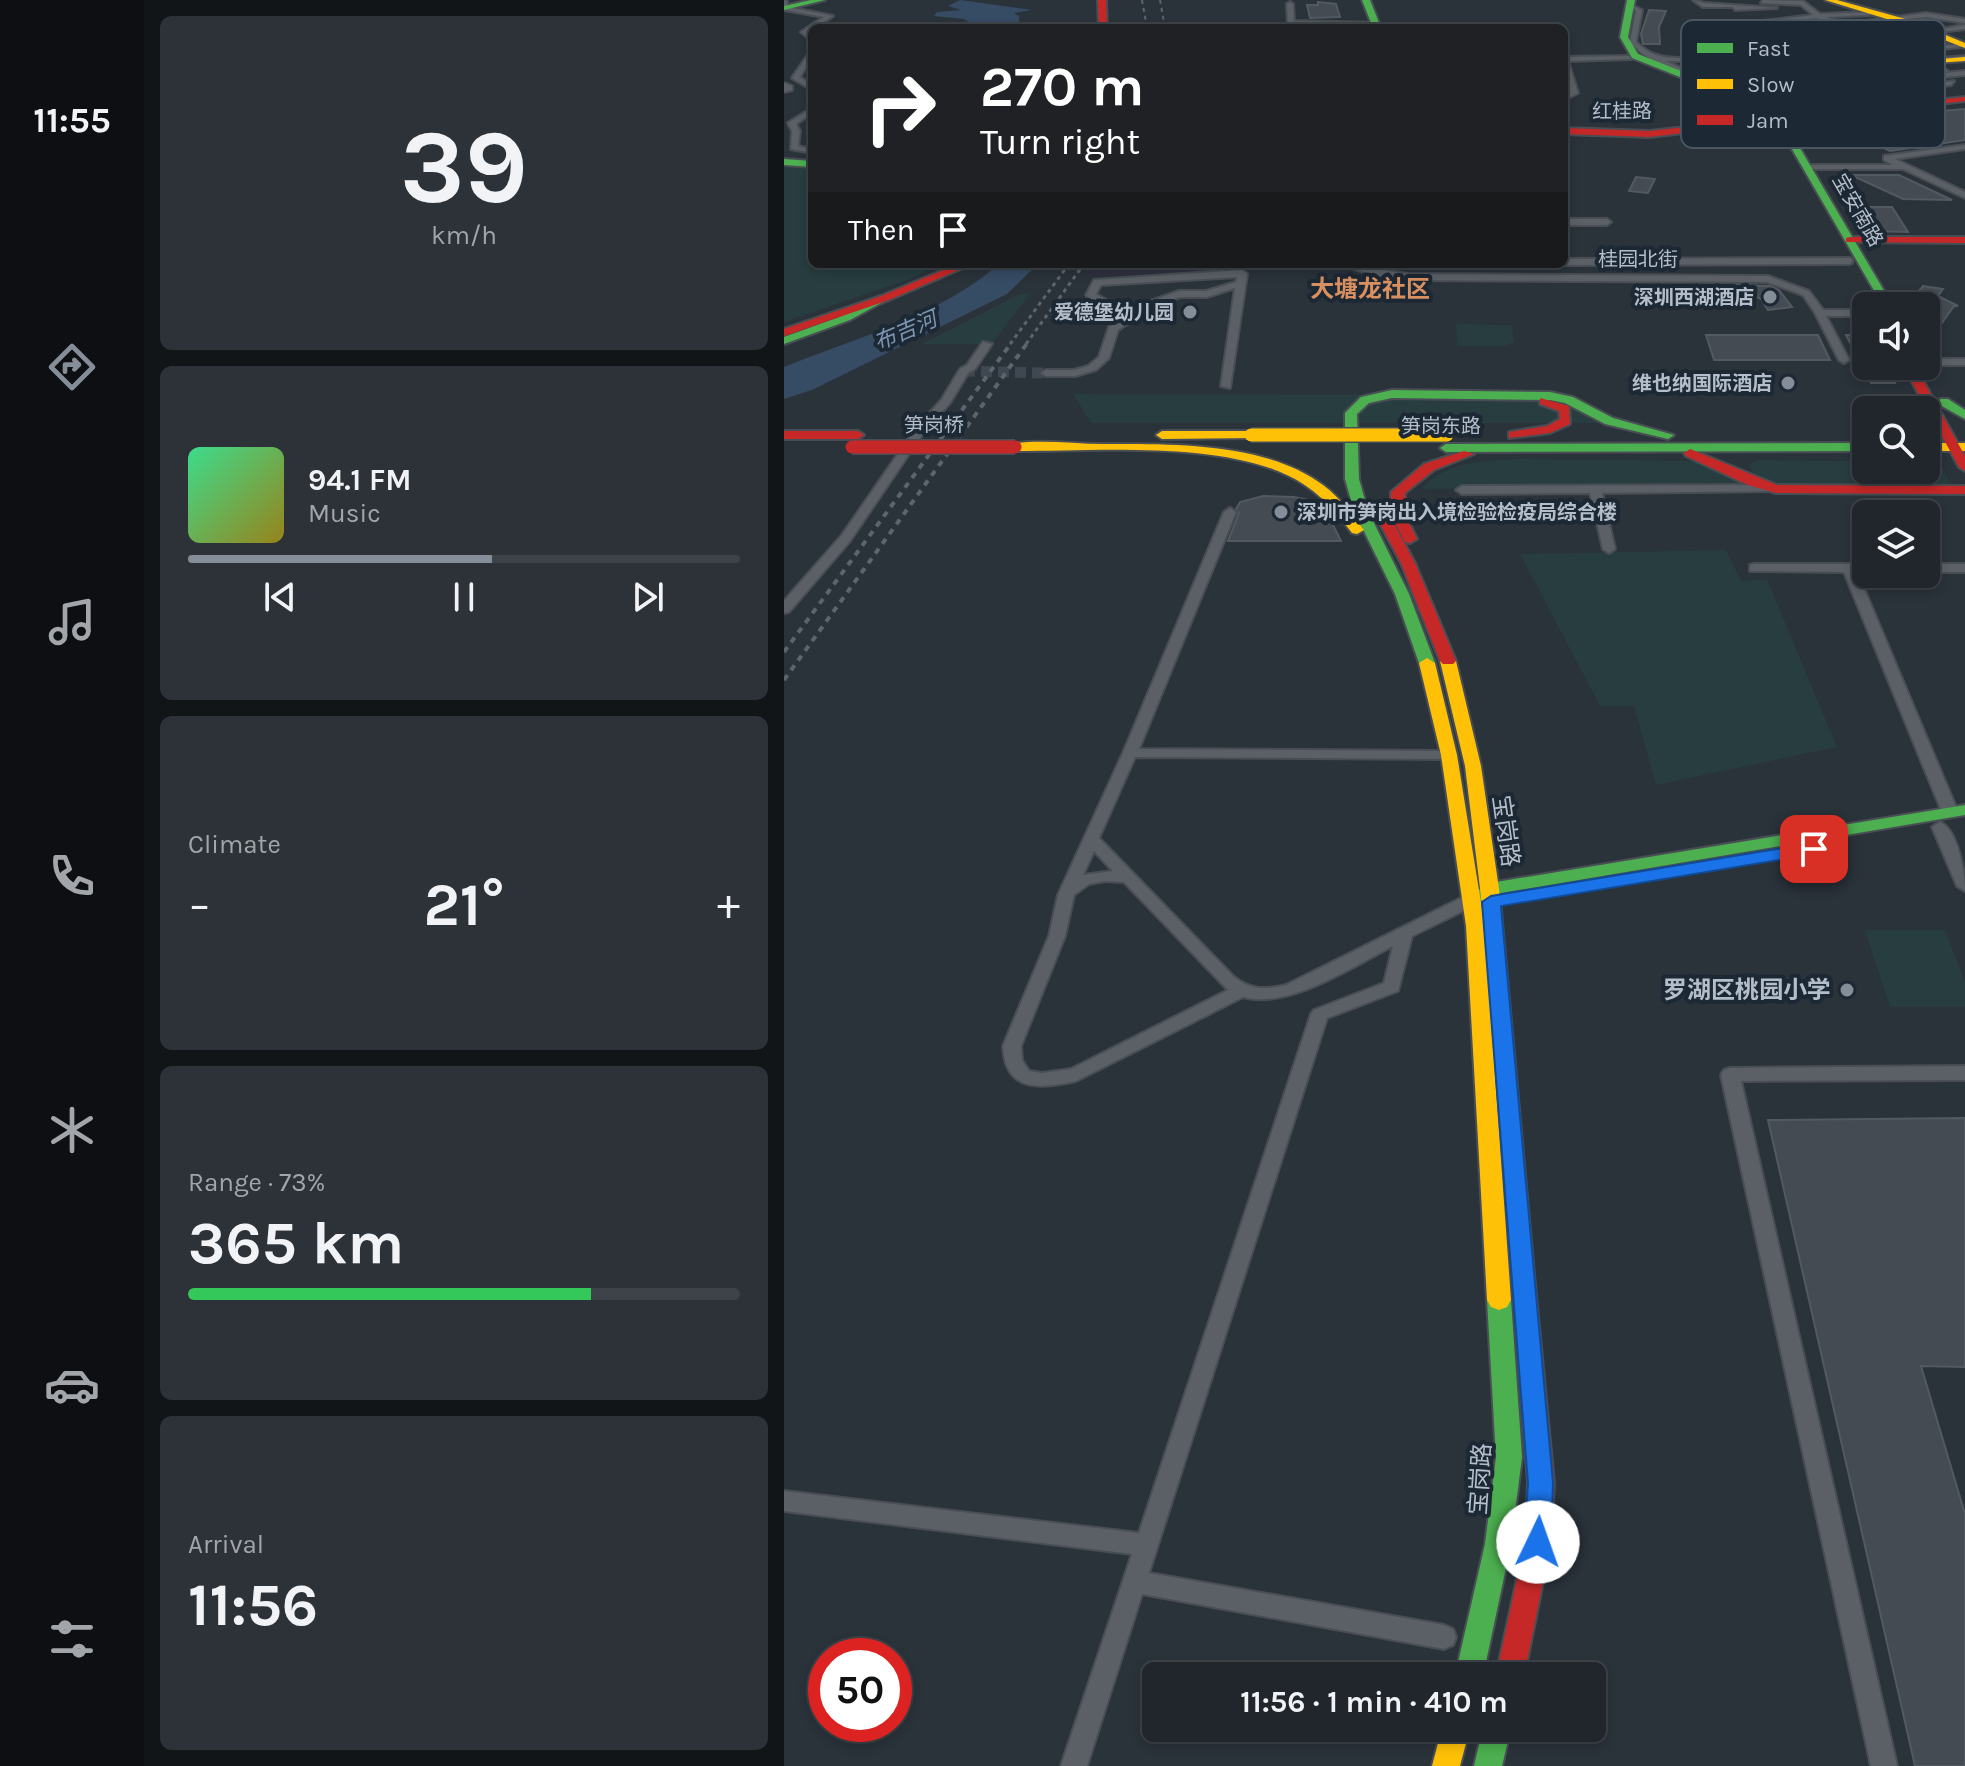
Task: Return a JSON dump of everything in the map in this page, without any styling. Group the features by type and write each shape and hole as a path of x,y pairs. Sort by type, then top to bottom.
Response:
{"main road":[{"path":"785,4 821,0"},
{"path":"1092,24 1093,0"},
{"path":"1102,0 1103,24"},
{"path":"1366,0 1375,24"},
{"path":"1829,0 1900,20"},
{"path":"1628,2 1614,42 1631,51"},
{"name":"宝安南路","path":"1631,51 1640,60 1681,76"},
{"name":"宝安南路","path":"1631,51 1681,75"},
{"name":"红桂路","path":"1945,100 1965,98"},
{"name":"红桂路","path":"1945,99 1965,98"},
{"name":"红桂路","path":"1568,129 1643,131 1681,127"},
{"name":"宝安南路","path":"1787,148 1867,292"},
{"name":"宝安南路","path":"1793,148 1808,167 1880,292"},
{"path":"784,161 808,163"},
{"path":"1850,240 1965,240"},
{"path":"784,330 941,268"},
{"path":"784,341 846,318 957,268"},
{"path":"784,330 885,298"},
{"path":"1427,663 1402,594 1356,497 1351,466 1350,418 1358,404 1372,397 1392,394 1539,394 1569,400 1609,421 1668,435"},
{"path":"1448,661 1408,563 1372,495 1368,478 1366,418 1371,408 1403,400 1540,401 1561,405 1567,413 1566,421 1557,427 1513,435"},
{"path":"1940,412 1965,415"},
{"path":"1940,418 1960,440 1965,467"},
{"path":"784,435 855,441"},
{"name":"笋岗东路","path":"1017,441 1154,448 1251,448 1447,442 1513,435 1852,435"},
{"path":"1940,437 1960,440"},
{"path":"1940,444 1960,440"},
{"path":"784,447 855,441"},
{"name":"笋岗桥","path":"855,441 1017,441"},
{"name":"笋岗东路","path":"1017,441 1251,448"},
{"name":"笋岗东路","path":"1447,442 1495,448 1852,447"},
{"path":"1251,448 1308,479 1339,502 1351,517 1399,620 1427,663"},
{"path":"1448,661 1448,643 1438,603 1423,562 1398,515 1398,492 1416,473 1431,465 1495,448"},
{"path":"1651,448 1698,455 1755,484 1776,489 1965,490"},
{"path":"1776,489 1748,476 1740,464 1752,455 1785,448"},
{"name":"宝岗路","path":"1448,661 1473,766 1491,896 1541,1483 1538,1542 1513,1662"},
{"name":"宝岗路","path":"1427,663 1449,755 1471,900 1509,1457 1498,1544 1472,1662"},
{"path":"1471,900 1955,818"},
{"path":"1446,1766 1452,1742"},
{"path":"1488,1766 1494,1742"}],"street":[{"path":"1696,0 1703,5 1803,3 1828,20"},
{"path":"785,4 830,16 817,24"},
{"path":"1290,4 1288,10 1292,24"},
{"path":"1785,5 1789,18 1870,13"},
{"path":"1900,20 1949,16 1959,40"},
{"path":"1568,59 1631,51 1681,70"},
{"path":"808,58 796,78 808,86"},
{"path":"1655,59 1681,59"},
{"path":"1947,72 1965,73"},
{"path":"1947,72 1965,81"},
{"path":"1568,73 1574,93 1568,96"},
{"path":"1945,83 1965,81"},
{"path":"808,113 792,123 796,131 794,147 808,150"},
{"path":"1965,147 1887,158 1965,195"},
{"path":"1808,167 1904,167"},
{"path":"1568,222 1607,222"},
{"path":"1568,262 1849,261"},
{"name":"桂园北街","path":"1359,268 1392,277 1768,279 1806,293 1820,313"},
{"path":"1554,268 1557,277"},
{"path":"1129,308 1111,307 1096,301 1091,295 1097,282 1242,273"},
{"path":"1046,373 1075,373 1092,368 1104,358 1113,329 1151,304 1179,294 1207,294 1242,273"},
{"path":"1226,386 1242,273"},
{"path":"1844,360 1820,313 1852,313"},
{"path":"784,609 846,538 920,430 946,401 964,371 971,367 987,344"},
{"path":"1940,363 1965,362"},
{"path":"1462,490 1776,489"},
{"path":"1595,490 1609,549"},
{"path":"1230,512 1130,753 1066,895 1057,936 1012,1046 1011,1060 1015,1071 1026,1077 1050,1079 1076,1074 1240,991"},
{"path":"1754,568 1849,568 1955,818 1965,886"},
{"path":"1940,568 1965,568"},
{"path":"1130,753 1449,755"},
{"path":"1091,839 1240,991 1264,995 1292,989 1471,900"},
{"path":"1066,895 1076,884 1094,876 1129,878"},
{"path":"1074,1766 1320,1014 1392,987 1405,931"},
{"path":"1884,1766 1730,1075 1965,1073"},
{"path":"784,1501 1145,1545"},
{"path":"1133,1581 1444,1637"}],"shaded area":[{"path":"1094,268 1238,268 1238,270 1089,276"}],"green space":[{"path":"784,167 808,169 808,268 932,268 910,279 784,322"},
{"path":"1019,294 1030,294 992,344 922,344"},
{"path":"1456,324 1512,325 1514,342 1505,346 1457,346"},
{"path":"1073,394 1541,395 1555,398 1609,423 1091,423"},
{"path":"1518,459 1705,461 1744,485 1421,489 1453,468"},
{"path":"1758,460 1852,461 1852,484 1940,484 1940,464 1950,482 1943,486 1785,485 1754,475 1749,465"},
{"path":"1726,550 1741,581 1767,579 1837,747 1656,785 1634,706 1600,706 1520,554"},
{"path":"1865,930 1945,930 1965,981 1965,1007 1890,1007"}],"water":[{"path":"960,0 1032,10 1014,13 1019,16 1019,24 971,24 964,19 934,16 937,12 961,10 948,6"},
{"name":"布吉河","path":"994,268 1034,268 1007,294 812,390 784,399 784,367 923,312"}],"building":[{"path":"1318,2 1336,4 1340,17 1310,18 1307,5 1318,5"},
{"path":"1649,10 1666,11 1659,27 1660,44 1643,44 1641,34"},
{"path":"1965,109 1965,140 1945,143 1945,111"},
{"path":"1884,148 1910,148 1890,151"},
{"path":"1851,175 1899,175 1952,200 1903,199"},
{"path":"1636,177 1655,179 1648,193 1629,191"},
{"path":"1855,207 1892,207 1908,232 1870,231"},
{"name":"深圳西湖酒店","path":"1733,285 1770,286 1779,290 1792,307 1768,310 1761,299"},
{"path":"1923,286 1943,289 1940,293 1918,292"},
{"path":"1940,297 1958,306 1954,306 1942,323"},
{"path":"1706,335 1818,335 1830,360 1714,360"},
{"path":"1869,380 1893,380 1895,383 1871,383"},
{"name":"深圳市笋岗出入境检验检疫局综合楼","path":"1263,496 1294,497 1322,503 1341,541 1228,541 1240,502"},
{"path":"1965,1118 1965,1367 1921,1366 1965,1514 1965,1766 1915,1766 1768,1120"}],"tunnel":[{"path":"964,371 1046,373"}],"railway":[{"path":"1142,0 1146,24"},
{"path":"1160,0 1164,24"},
{"path":"1010,344 1066,268"},
{"path":"1026,344 1081,268"},
{"path":"784,652 1012,342"},
{"path":"784,680 1028,342"}],"traffic: fast":[{"path":"784,8 821,0"},
{"path":"1366,0 1375,24"},
{"path":"1631,0 1624,37 1635,56 1681,74"},
{"path":"1796,148 1880,292"},
{"path":"784,162 808,164"},
{"path":"784,341 846,318 885,298"},
{"path":"1427,663 1402,594 1361,511 1352,479 1351,413 1365,400 1392,394 1550,396 1569,400 1609,421 1668,435"},
{"path":"1944,402 1965,415"},
{"path":"1446,448 1852,447"},
{"path":"1478,896 1490,889 1965,810"},
{"path":"1472,1662 1498,1544 1509,1457 1499,1300"},
{"path":"1488,1766 1494,1742"}],"traffic: slow":[{"path":"1829,0 1899,20"},
{"path":"1945,38 1965,46"},
{"path":"1945,60 1965,59"},
{"path":"1162,435 1251,435"},
{"path":"1251,435 1447,435"},
{"path":"1015,447 1169,448"},
{"path":"1940,447 1965,447"},
{"path":"1154,448 1241,457 1293,473 1317,486 1338,505 1357,530"},
{"path":"1448,661 1473,766 1490,889 1524,1285"},
{"path":"1427,663 1449,755 1475,926 1499,1300"},
{"path":"1446,1766 1452,1742"}],"traffic: jam":[{"path":"1102,0 1103,24"},
{"path":"1945,101 1965,99"},
{"path":"1568,131 1649,134 1681,130"},
{"path":"1850,240 1965,240"},
{"path":"784,333 885,298 957,268"},
{"path":"1917,380 1965,467"},
{"path":"1513,435 1550,429 1566,421 1565,409 1544,401"},
{"path":"784,435 858,435"},
{"path":"852,447 1015,447"},
{"path":"1690,453 1753,482 1776,489"},
{"path":"1410,539 1398,515 1398,492 1429,467 1468,454"},
{"path":"1776,489 1965,490"},
{"path":"1378,507 1408,563 1448,661"},
{"path":"1513,1662 1538,1542 1541,1483 1524,1285"}],"place":[{"name":"深圳西湖酒店","path":"1770,297"},
{"name":"爱德堡幼儿园","path":"1190,312"},
{"name":"维也纳国际酒店","path":"1788,383"},
{"name":"深圳市笋岗出入境检验检疫局综合楼","path":"1281,512"},
{"name":"罗湖区桃园小学","path":"1847,990"}],"district":[{"name":"大塘龙社区","path":"1370,289"}],"route":[{"path":"1538,1542 1541,1483 1491,902 1814,849"}]}
